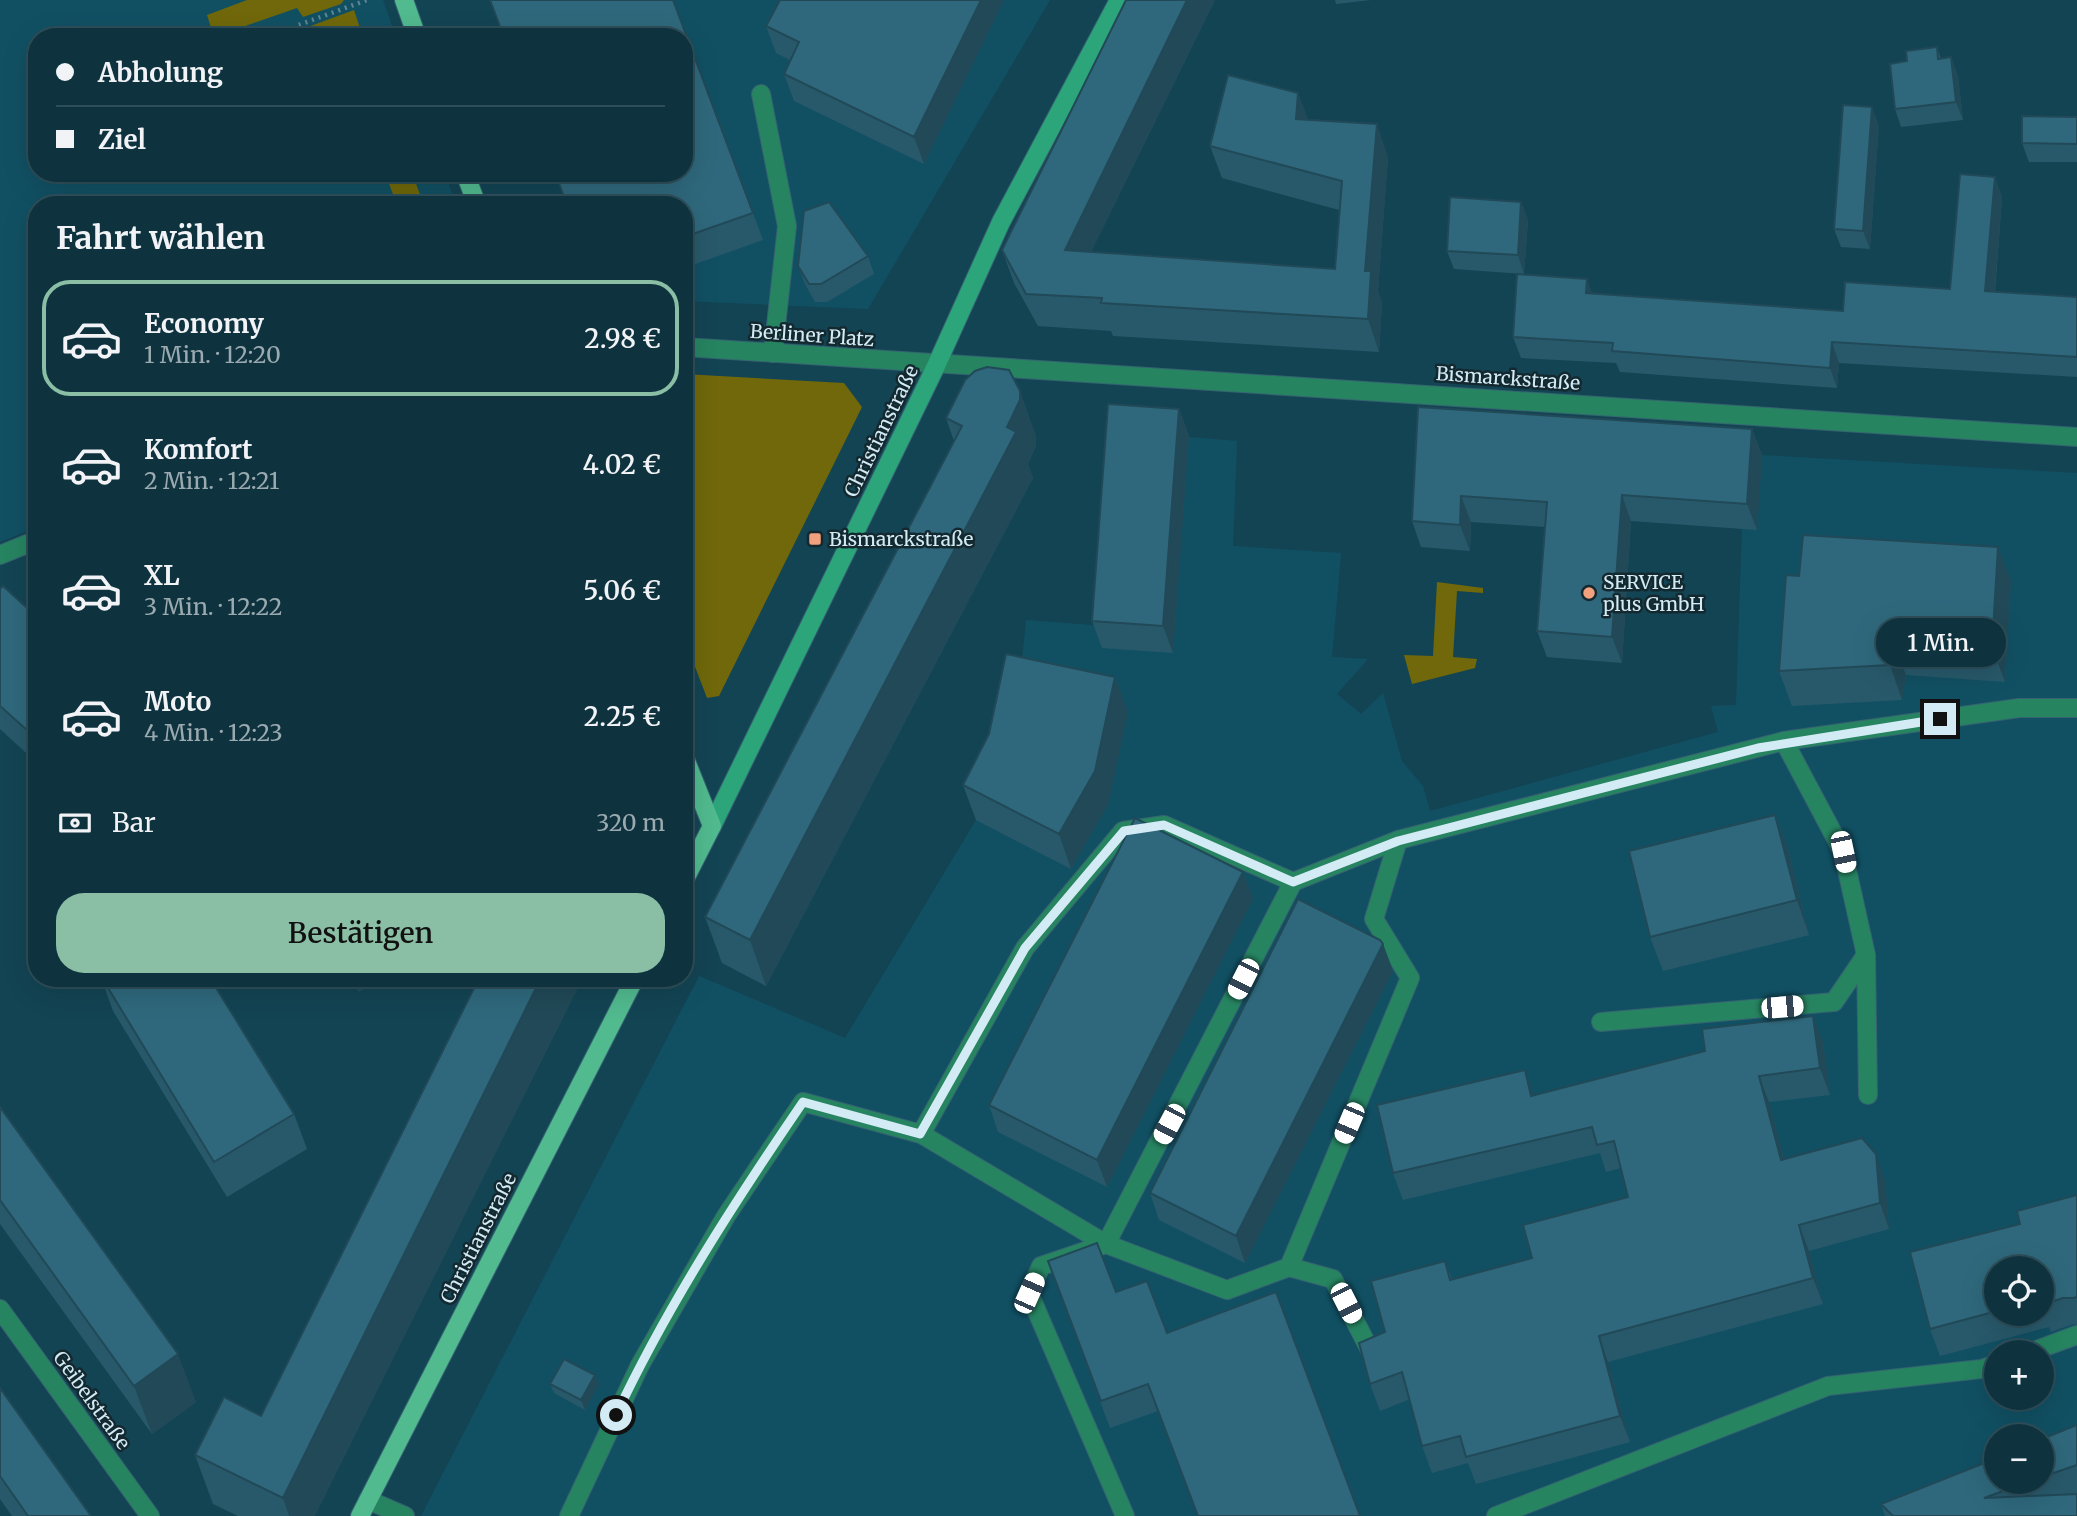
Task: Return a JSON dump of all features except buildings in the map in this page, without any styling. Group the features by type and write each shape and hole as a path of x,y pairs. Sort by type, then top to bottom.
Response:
{"main road":[{"path":"404,0 414,28"},
{"path":"693,778 712,826"},
{"name":"Christianstraße","path":"693,863 712,826"},
{"name":"Christianstraße","path":"364,1508 630,987"}],"street":[{"name":"Christianstraße","path":"712,826 936,366 1002,222 1119,0"},
{"path":"761,94 787,226 773,353"},
{"name":"Berliner Platz","path":"693,348 936,366"},
{"name":"Bismarckstraße","path":"936,366 1403,392 2077,437"},
{"path":"0,555 28,544"},
{"path":"1125,1516 1029,1293 1041,1266 1107,1244 1293,882 1398,841 1784,741 2018,708 2077,708"},
{"path":"1784,741 1843,852 1866,956 1868,1095"},
{"path":"920,1134 1025,948 1124,831 1164,825 1293,882"},
{"path":"1289,1267 1410,978 1374,919 1398,841"},
{"path":"1601,1021 1834,1002 1866,956"},
{"path":"569,1516 640,1365 726,1216 803,1102 920,1134 1107,1244 1227,1290 1289,1267 1333,1279 1371,1352"},
{"name":"Geibelstraße","path":"0,1309 150,1516"},
{"path":"2054,1343 2077,1335"},
{"path":"1496,1516 1828,1386 1984,1368"},
{"path":"364,1508 405,1516"}],"path":[{"path":"296,28 367,0"}],"shaded area":[{"path":"0,0 383,0 393,28 28,28 28,182 448,182 453,196 28,196 28,531 0,542"},
{"path":"247,0 344,0 341,4 303,17 297,8 240,28 211,28 207,15"},
{"path":"490,0 1050,0 868,309 693,301 693,196 564,196 558,182 693,182 693,28 501,28"},
{"path":"354,10 360,28 305,28"},
{"path":"388,182 415,182 421,196 394,196"},
{"path":"693,375 844,383 862,407 719,696 707,698 693,661"},
{"path":"1118,431 1237,441 1233,546 1341,553 1332,657 1368,659 1337,694 1361,714 1383,693 1402,761 1423,786 1430,811 1718,732 1711,706 1736,705 1742,529 1757,529 1762,455 2077,473 2077,1461 2054,1470 2054,1424 1984,1424 1984,1489 1934,1516 421,1516 699,976 845,1038 976,820 1002,768 1019,689 1026,620 1104,626"},
{"path":"1437,582 1483,588 1483,593 1457,591 1453,657 1477,659 1475,668 1412,684 1404,655 1433,656"}],"place":[{"name":"Bismarckstraße","path":"815,539"},
{"name":"SERVICE plus GmbH","path":"1589,593"}],"route":[{"path":"616,1415 640,1365 726,1216 803,1102 920,1134 1025,948 1124,831 1164,825 1293,882 1398,841 1784,741 1940,719"}]}
